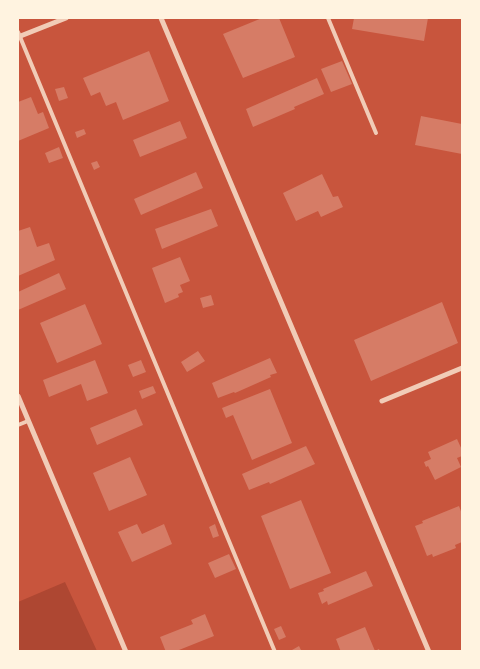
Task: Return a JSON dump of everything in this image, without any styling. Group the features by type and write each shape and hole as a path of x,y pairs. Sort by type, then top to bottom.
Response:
{"street":[{"path":"18,35 66,18"},
{"path":"161,18 430,652"},
{"path":"382,401 462,368"},
{"path":"18,396 126,652"}],"lane":[{"path":"328,18 376,133"},
{"path":"18,35 275,652"},
{"path":"18,425 28,421"}],"shaded area":[{"path":"65,582 97,651 18,651 18,602"}],"building":[{"path":"262,18 279,18 295,57 243,78 223,34"},
{"path":"354,18 428,18 424,41 352,29"},
{"path":"149,51 169,101 123,120 116,102 106,106 100,92 91,96 83,78"},
{"path":"342,61 352,84 331,92 321,69"},
{"path":"317,78 324,94 253,127 246,109"},
{"path":"64,87 68,98 59,101 55,89"},
{"path":"31,97 38,114 43,112 49,128 18,141 18,102"},
{"path":"421,116 462,124 462,154 415,145"},
{"path":"180,121 187,138 140,157 133,140"},
{"path":"84,129 86,134 77,138 75,132"},
{"path":"59,147 63,158 49,163 45,153"},
{"path":"97,161 100,167 94,170 91,163"},
{"path":"196,172 203,188 141,215 134,199"},
{"path":"322,174 333,197 338,196 343,207 321,217 318,211 296,221 283,193"},
{"path":"211,209 218,226 162,249 155,229"},
{"path":"30,227 37,247 49,243 55,260 18,276 18,231"},
{"path":"180,257 190,281 180,285 183,292 178,294 179,297 165,303 152,268"},
{"path":"59,273 66,289 18,310 18,292"},
{"path":"211,295 214,305 203,308 200,298"},
{"path":"442,302 458,343 371,381 354,340"},
{"path":"85,304 102,344 57,363 40,323"},
{"path":"198,351 205,361 187,372 181,362"},
{"path":"270,358 277,373 235,393 218,398 212,383"},
{"path":"95,360 108,393 87,401 81,384 49,397 43,380"},
{"path":"141,360 146,372 133,377 128,365"},
{"path":"153,386 156,393 142,399 139,391"},
{"path":"270,389 292,443 252,460 233,415 226,418 222,408"},
{"path":"136,409 143,425 97,445 90,428"},
{"path":"457,439 462,450 462,456 457,458 461,467 435,480 424,462 431,459 428,452"},
{"path":"306,446 315,464 270,484 269,482 249,490 242,474"},
{"path":"130,457 147,495 109,511 93,473"},
{"path":"301,500 331,573 290,589 261,516"},
{"path":"459,506 462,514 462,542 455,545 456,548 433,557 432,554 427,556 415,526 423,523 422,521"},
{"path":"137,524 142,534 164,524 172,544 132,562 118,532"},
{"path":"215,524 219,536 213,538 209,527"},
{"path":"229,554 236,569 215,578 208,563"},
{"path":"366,571 373,586 328,605 327,601 322,604 318,593 324,591 323,589"},
{"path":"205,614 214,636 174,652 166,652 160,637 193,624 191,620"},
{"path":"281,626 286,637 279,640 274,629"},
{"path":"365,627 375,651 379,649 380,652 341,652 336,639"},
{"path":"299,646 302,652 293,652 292,650"}]}
